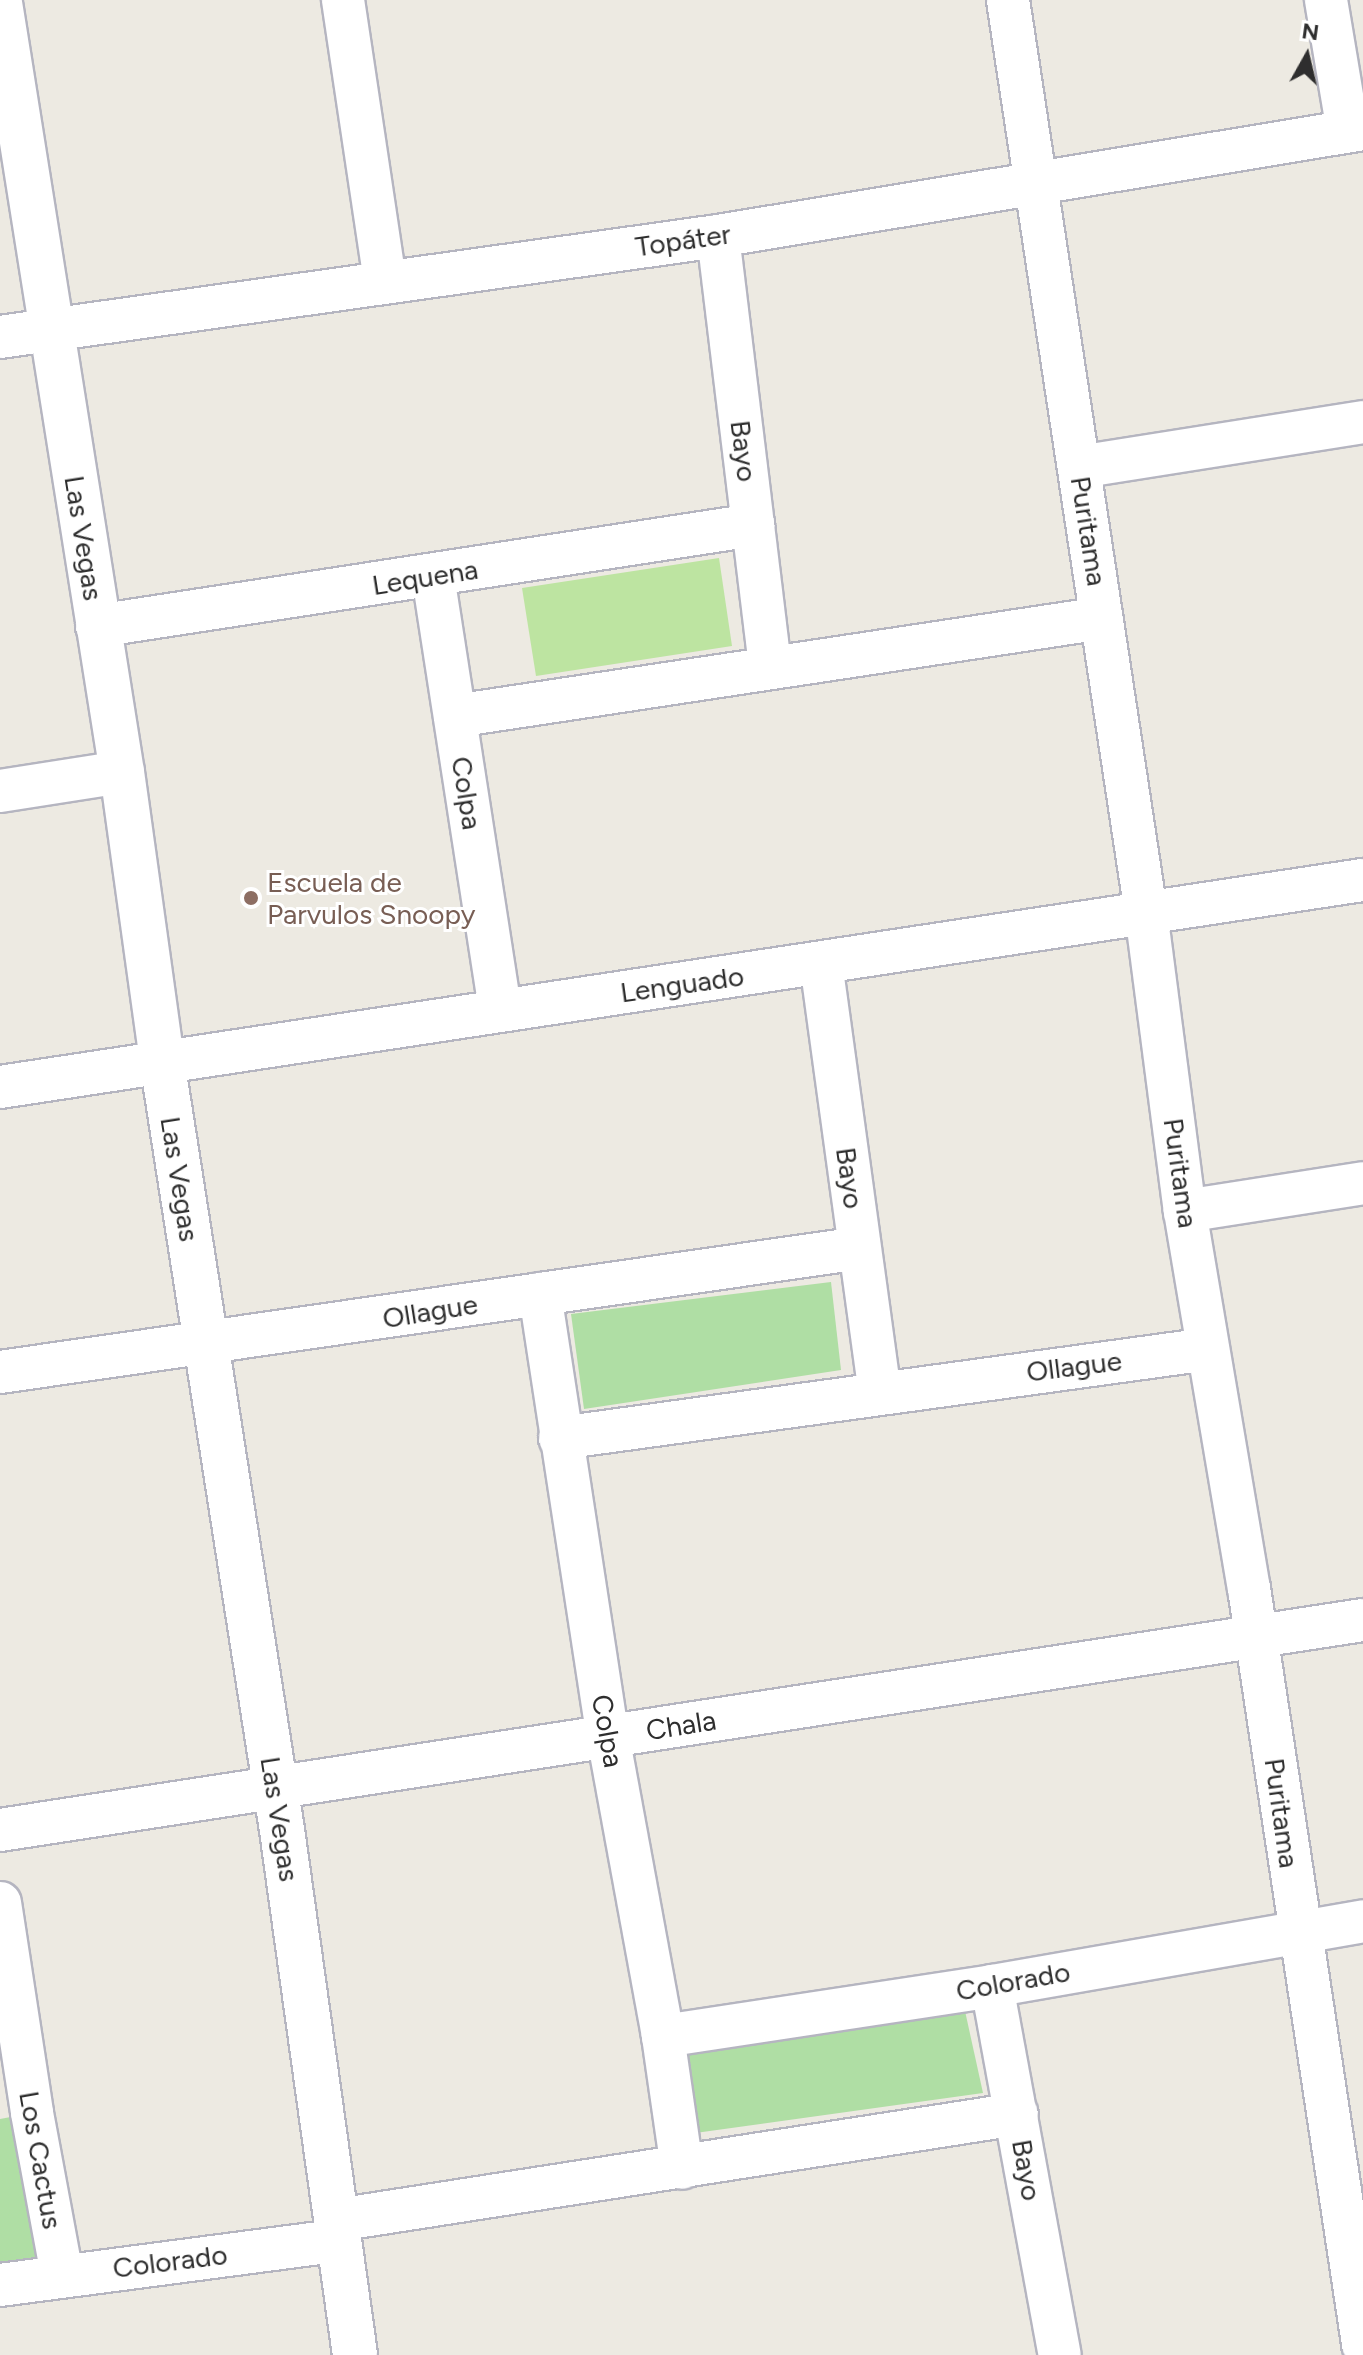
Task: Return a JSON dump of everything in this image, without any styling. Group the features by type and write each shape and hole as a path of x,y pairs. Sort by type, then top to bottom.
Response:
{"main road":[{"name":"Las Vegas","path":"0,3 122,772 162,1061 275,1787 355,2355"}],"street":[{"path":"343,0 385,282"},
{"name":"Puritama","path":"1008,0 1146,912 1185,1211 1255,1637 1363,2344"},
{"path":"1326,0 1356,130"},
{"name":"Topáter","path":"0,337 718,236 1356,130"},
{"name":"Bayo","path":"718,236 770,666"},
{"path":"1079,467 1363,422"},
{"name":"Lequena","path":"97,626 753,525"},
{"name":"Colpa","path":"433,576 500,1010"},
{"path":"455,716 1102,618"},
{"path":"0,791 122,772"},
{"name":"Lenguado","path":"0,1087 1363,880"},
{"name":"Bayo","path":"821,963 880,1392"},
{"path":"1185,1211 1363,1183"},
{"name":"Ollague","path":"0,1372 205,1345 859,1248"},
{"name":"Colpa","path":"540,1294 608,1736 663,2036 682,2168"},
{"name":"Ollague","path":"560,1438 1208,1349"},
{"name":"Chala","path":"0,1830 1363,1620"},
{"name":"Los Cactus","path":"0,1903 16,2116 62,2275"},
{"name":"Colorado","path":"663,2036 992,1986 1363,1921"},
{"name":"Bayo","path":"992,1986 1060,2355"},
{"name":"Colorado","path":"0,2285 1017,2114"}],"green space":[{"path":"719,558 732,646 536,676 522,588"},
{"path":"831,1282 841,1370 584,1409 571,1314"},
{"path":"965,2011 983,2093 688,2134 670,2049"},
{"path":"32,2113 62,2275 0,2285 0,2119"}],"place":[{"name":"Escuela de Parvulos Snoopy","path":"251,898"}]}
